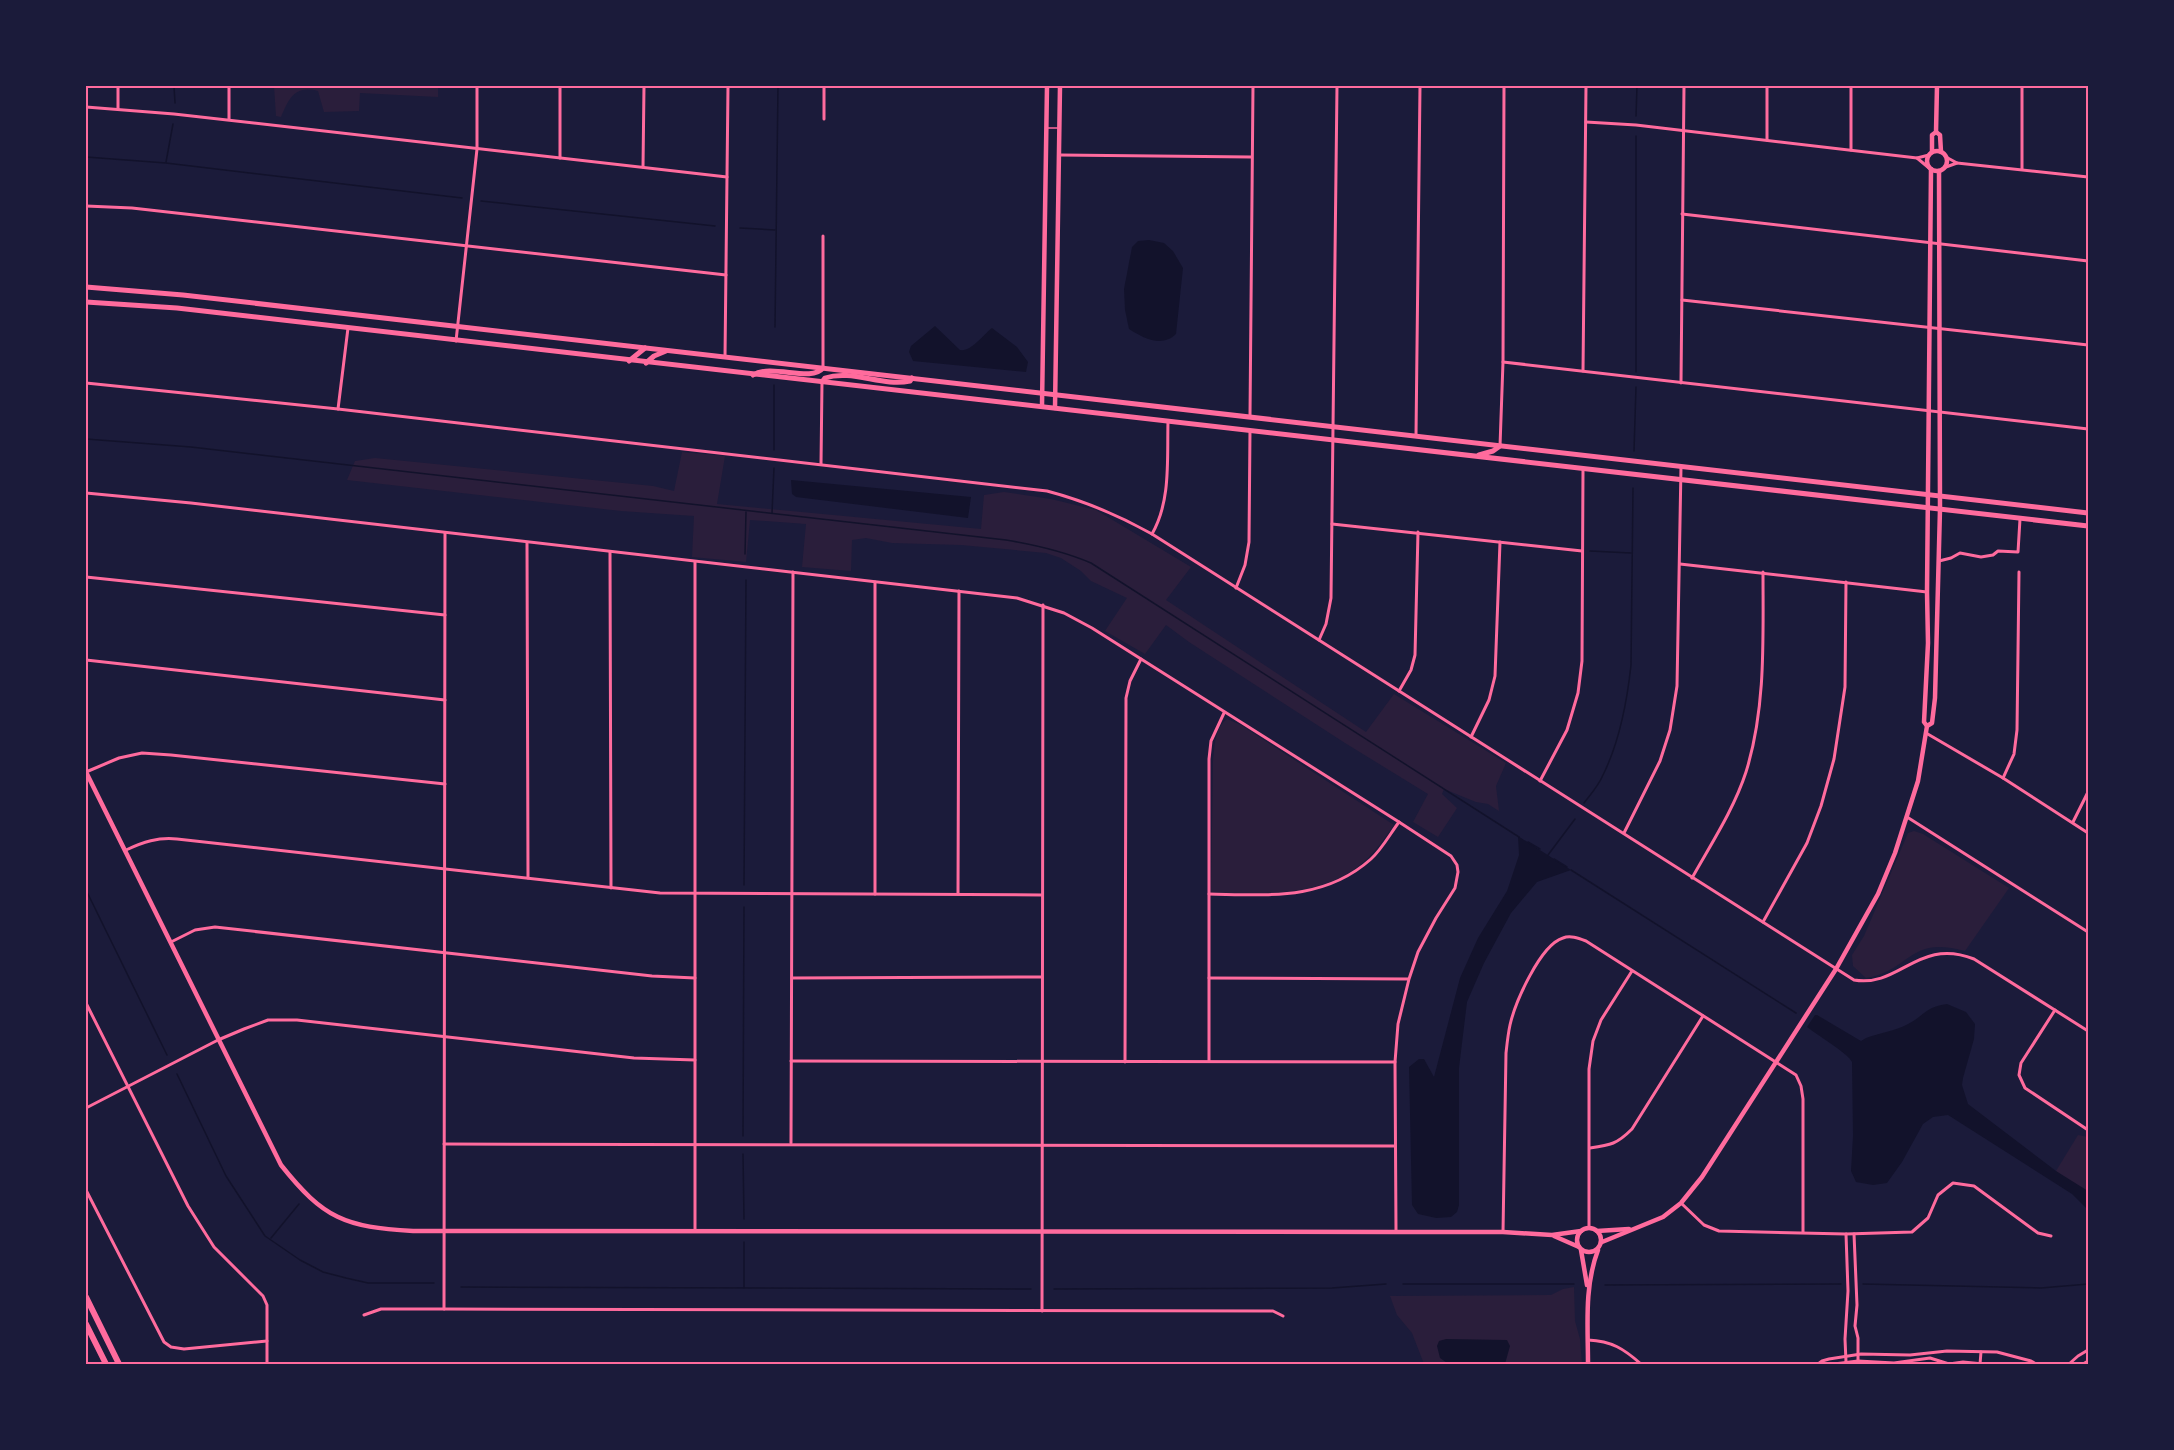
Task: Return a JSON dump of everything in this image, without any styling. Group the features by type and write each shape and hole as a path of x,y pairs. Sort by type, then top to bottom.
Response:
{"highway":[{"path":"86,1297 119,1365"},
{"path":"86,1324 106,1365"}],"main road":[{"path":"86,287 183,295 2088,513"},
{"path":"86,302 156,306 2088,526"},
{"path":"629,361 645,348"},
{"path":"646,363 667,350"},
{"path":"753,375 764,370 812,374 820,372 823,368"},
{"path":"822,382 825,378 837,375 896,383 910,381 912,378"},
{"path":"1475,456 1493,451 1500,446"}],"street":[{"path":"118,86 118,109"},
{"path":"229,120 229,87 236,86"},
{"path":"456,340 477,149 477,86"},
{"path":"560,158 561,86"},
{"path":"643,167 644,86"},
{"path":"725,357 728,86"},
{"path":"824,86 824,119"},
{"path":"1042,406 1047,86"},
{"path":"1055,408 1060,86"},
{"path":"1250,416 1253,86"},
{"path":"1318,640 1326,624 1331,598 1337,86"},
{"path":"1416,436 1420,86"},
{"path":"1500,446 1503,362 1504,86"},
{"path":"1583,370 1586,86"},
{"path":"1681,383 1684,86"},
{"path":"1767,86 1767,140"},
{"path":"1851,86 1851,151"},
{"path":"1588,1365 1588,1291 1592,1266 1602,1242 1663,1216 1681,1203 1702,1177 1836,969 1878,894 1896,853 1918,781 1927,726 1924,722 1928,643 1932,243 1930,169 1927,163 1932,135 1936,132 1937,86"},
{"path":"2022,86 2022,169"},
{"path":"86,107 229,120 727,177"},
{"path":"1586,122 1636,125 1917,158 1941,152"},
{"path":"1936,132 1940,135 1941,152 1957,163 2088,177"},
{"path":"1058,155 1251,157"},
{"path":"1946,157 1946,167"},
{"path":"1917,158 1930,169 1939,171 1957,163"},
{"path":"1927,726 1932,723 1935,698 1939,561 1941,328 1939,171"},
{"path":"86,206 132,208 726,275"},
{"path":"1682,214 2088,261"},
{"path":"823,236 823,368"},
{"path":"1682,300 2088,345"},
{"path":"338,409 348,328"},
{"path":"1503,362 2088,429"},
{"path":"821,464 822,382"},
{"path":"86,383 821,464 1047,491 1078,499 1117,515 1152,534 1854,980 1866,982 1876,980 1940,952 1959,953 1974,959 2088,1031"},
{"path":"1152,534 1160,520 1165,501 1168,422"},
{"path":"1236,588 1245,566 1249,542 1250,430"},
{"path":"1624,833 1660,761 1670,730 1677,686 1682,467"},
{"path":"1540,782 1567,730 1578,693 1582,661 1583,470"},
{"path":"86,493 191,503 1017,598 1064,612 1398,822 1450,856 1457,865 1455,888 1427,935 1409,979 1398,1024 1395,1062 1396,1232"},
{"path":"1939,561 1951,558 1960,552 1981,558 1998,551 2018,552 2020,519"},
{"path":"1332,524 1582,550"},
{"path":"1399,691 1411,670 1415,655 1418,532"},
{"path":"444,1309 445,533"},
{"path":"1471,737 1489,700 1496,676 1500,542"},
{"path":"527,543 528,878"},
{"path":"610,552 611,888"},
{"path":"695,562 695,1230"},
{"path":"1680,564 1927,592"},
{"path":"791,1144 792,572"},
{"path":"1692,878 1727,815 1746,773 1754,740 1761,701 1763,572"},
{"path":"2003,777 2014,754 2017,730 2019,572"},
{"path":"86,577 445,615"},
{"path":"875,582 875,894"},
{"path":"1763,922 1807,843 1821,806 1834,759 1845,687 1846,582"},
{"path":"958,894 959,591"},
{"path":"1042,1311 1043,605"},
{"path":"1125,1062 1126,699 1130,681 1141,659"},
{"path":"86,660 445,700"},
{"path":"1209,1062 1211,741 1224,713"},
{"path":"1926,733 2003,777 2088,833"},
{"path":"445,784 142,753 119,758 86,772 281,1165 302,1191 324,1210 345,1221 367,1227 413,1231 1503,1232 1552,1235 1589,1228 1598,1231 1632,1229"},
{"path":"2073,823 2088,792"},
{"path":"1908,817 2088,932"},
{"path":"1209,894 1283,895 1312,891 1348,876 1372,858 1398,822"},
{"path":"125,851 146,841 164,838 660,893 1042,894"},
{"path":"170,942 195,930 215,927 652,976 695,978"},
{"path":"1503,1232 1506,1053 1510,1025 1517,1003 1543,955 1553,942 1564,937 1576,937 1586,941 1796,1075 1801,1086 1803,1232"},
{"path":"1589,1228 1588,1069 1593,1041 1601,1020 1632,970"},
{"path":"792,978 1042,977"},
{"path":"1209,978 1409,979"},
{"path":"86,1003 188,1206 214,1247 263,1296 267,1305 267,1365"},
{"path":"2055,1010 2022,1063 2019,1075 2025,1089 2088,1131"},
{"path":"1589,1148 1610,1146 1619,1142 1632,1129 1703,1016"},
{"path":"86,1108 218,1040 268,1020 297,1020 634,1058 695,1060"},
{"path":"791,1061 1395,1062"},
{"path":"444,1144 1395,1146"},
{"path":"1681,1203 1704,1224 1719,1231 1846,1234 1911,1232 1928,1218 1938,1195 1953,1184 1974,1186 2038,1233 2051,1236"},
{"path":"86,1190 164,1342 171,1347 184,1349 267,1341"},
{"path":"1581,1231 1577,1237 1588,1291"},
{"path":"1598,1231 1602,1242"},
{"path":"1846,1234 1848,1291 1846,1362"},
{"path":"1854,1234 1857,1311 1855,1326 1858,1361"},
{"path":"1552,1235 1587,1253 1598,1250"},
{"path":"1847,1263 1856,1263"},
{"path":"364,1315 381,1310 444,1309 1273,1311 1283,1316"},
{"path":"1588,1340 1626,1350 1641,1365"},
{"path":"2070,1365 2088,1350"},
{"path":"1818,1365 1822,1361 1859,1355 1947,1351 1997,1353 2031,1361 2036,1365"},
{"path":"1834,1365 1858,1361 1894,1363 1924,1359 1936,1359 1949,1364 1962,1362 1981,1364 1981,1352"},
{"path":"1924,1353 1924,1359"},
{"path":"2084,1365 2088,1361"}],"lane":[{"path":"1046,128 1059,128"}],"shaded area":[{"path":"274,86 438,86 438,97 360,93 359,111 324,112 318,91 303,90 290,99 281,117 276,116"},
{"path":"1149,240 1164,243 1173,251 1183,268 1176,334 1159,341 1140,336 1129,329 1125,310 1124,289 1132,247 1138,241"},
{"path":"935,326 960,350 973,346 992,328 1017,347 1028,362 1026,372 913,361 909,352 911,346"},
{"path":"682,452 725,456 717,504 981,529 984,495 1004,492 1051,499 1096,510 1191,567 1166,600 1366,732 1394,694 1506,763 1496,786 1499,811 1488,804 1476,802 1444,789 1442,794 1457,808 1438,837 1413,822 1428,794 1345,743 1166,625 1145,654 1105,631 1127,598 1091,581 1081,571 1061,558 1046,553 961,545 892,543 866,538 852,540 851,571 802,567 806,524 750,520 746,562 692,557 694,516 621,511 347,480 355,461 375,458 653,486 674,491"},
{"path":"791,480 971,497 968,518 796,497 792,494"},
{"path":"1227,719 1241,725 1394,825 1379,846 1351,871 1333,881 1314,887 1273,893 1211,893 1213,761 1217,733"},
{"path":"1914,831 1923,834 2009,888 1965,951 1932,947 1911,956 1892,969 1866,978 1853,966 1852,955 1864,936 1908,833"},
{"path":"1518,836 1571,870 1537,882 1511,913 1484,963 1467,1002 1459,1068 1459,1205 1457,1212 1451,1217 1436,1218 1418,1214 1412,1205 1409,1067 1419,1059 1424,1059 1434,1077 1460,978 1478,938 1507,891 1519,855"},
{"path":"1947,1004 1966,1012 1975,1024 1974,1039 1962,1085 1968,1104 2056,1171 2088,1191 2088,1210 2072,1194 1948,1115 1933,1117 1923,1124 1902,1162 1887,1183 1873,1185 1856,1182 1851,1171 1852,1062 1807,1027 1817,1015 1861,1041 1903,1026 1929,1010"},
{"path":"2078,1135 2088,1137 2088,1204 2056,1171"},
{"path":"1574,1287 1575,1321 1580,1339 1582,1364 1424,1364 1412,1333 1397,1315 1390,1296 1551,1295"},
{"path":"1446,1339 1507,1340 1510,1346 1505,1364 1447,1363 1440,1358 1437,1346 1439,1341"}],"waterway":[{"path":"174,86 175,103"},
{"path":"775,327 778,86"},
{"path":"1636,116 1637,86"},
{"path":"166,162 173,124"},
{"path":"1636,136 1636,372"},
{"path":"86,157 166,163 462,198"},
{"path":"481,201 715,226"},
{"path":"740,228 775,230"},
{"path":"774,385 774,450"},
{"path":"1634,451 1636,387"},
{"path":"86,439 191,447 1006,540 1039,546 1091,563 1519,837"},
{"path":"772,513 774,468"},
{"path":"1584,803 1599,782 1609,762 1622,721 1627,693 1631,665 1633,488"},
{"path":"745,554 746,512"},
{"path":"1590,551 1631,553"},
{"path":"744,885 746,580"},
{"path":"1548,855 1575,819"},
{"path":"1528,842 1540,849"},
{"path":"1554,859 1567,867"},
{"path":"1571,870 1796,1013"},
{"path":"86,890 167,1055"},
{"path":"743,1136 744,907"},
{"path":"177,1074 226,1176 265,1236 300,1260 323,1272 368,1283 434,1283"},
{"path":"743,1154 744,1219"},
{"path":"271,1238 299,1204"},
{"path":"744,1242 744,1288"},
{"path":"1054,1289 1332,1288 1386,1284"},
{"path":"1403,1284 1574,1284"},
{"path":"1605,1285 1841,1284"},
{"path":"1863,1284 2041,1288 2088,1284"},
{"path":"461,1287 1031,1289"}]}
